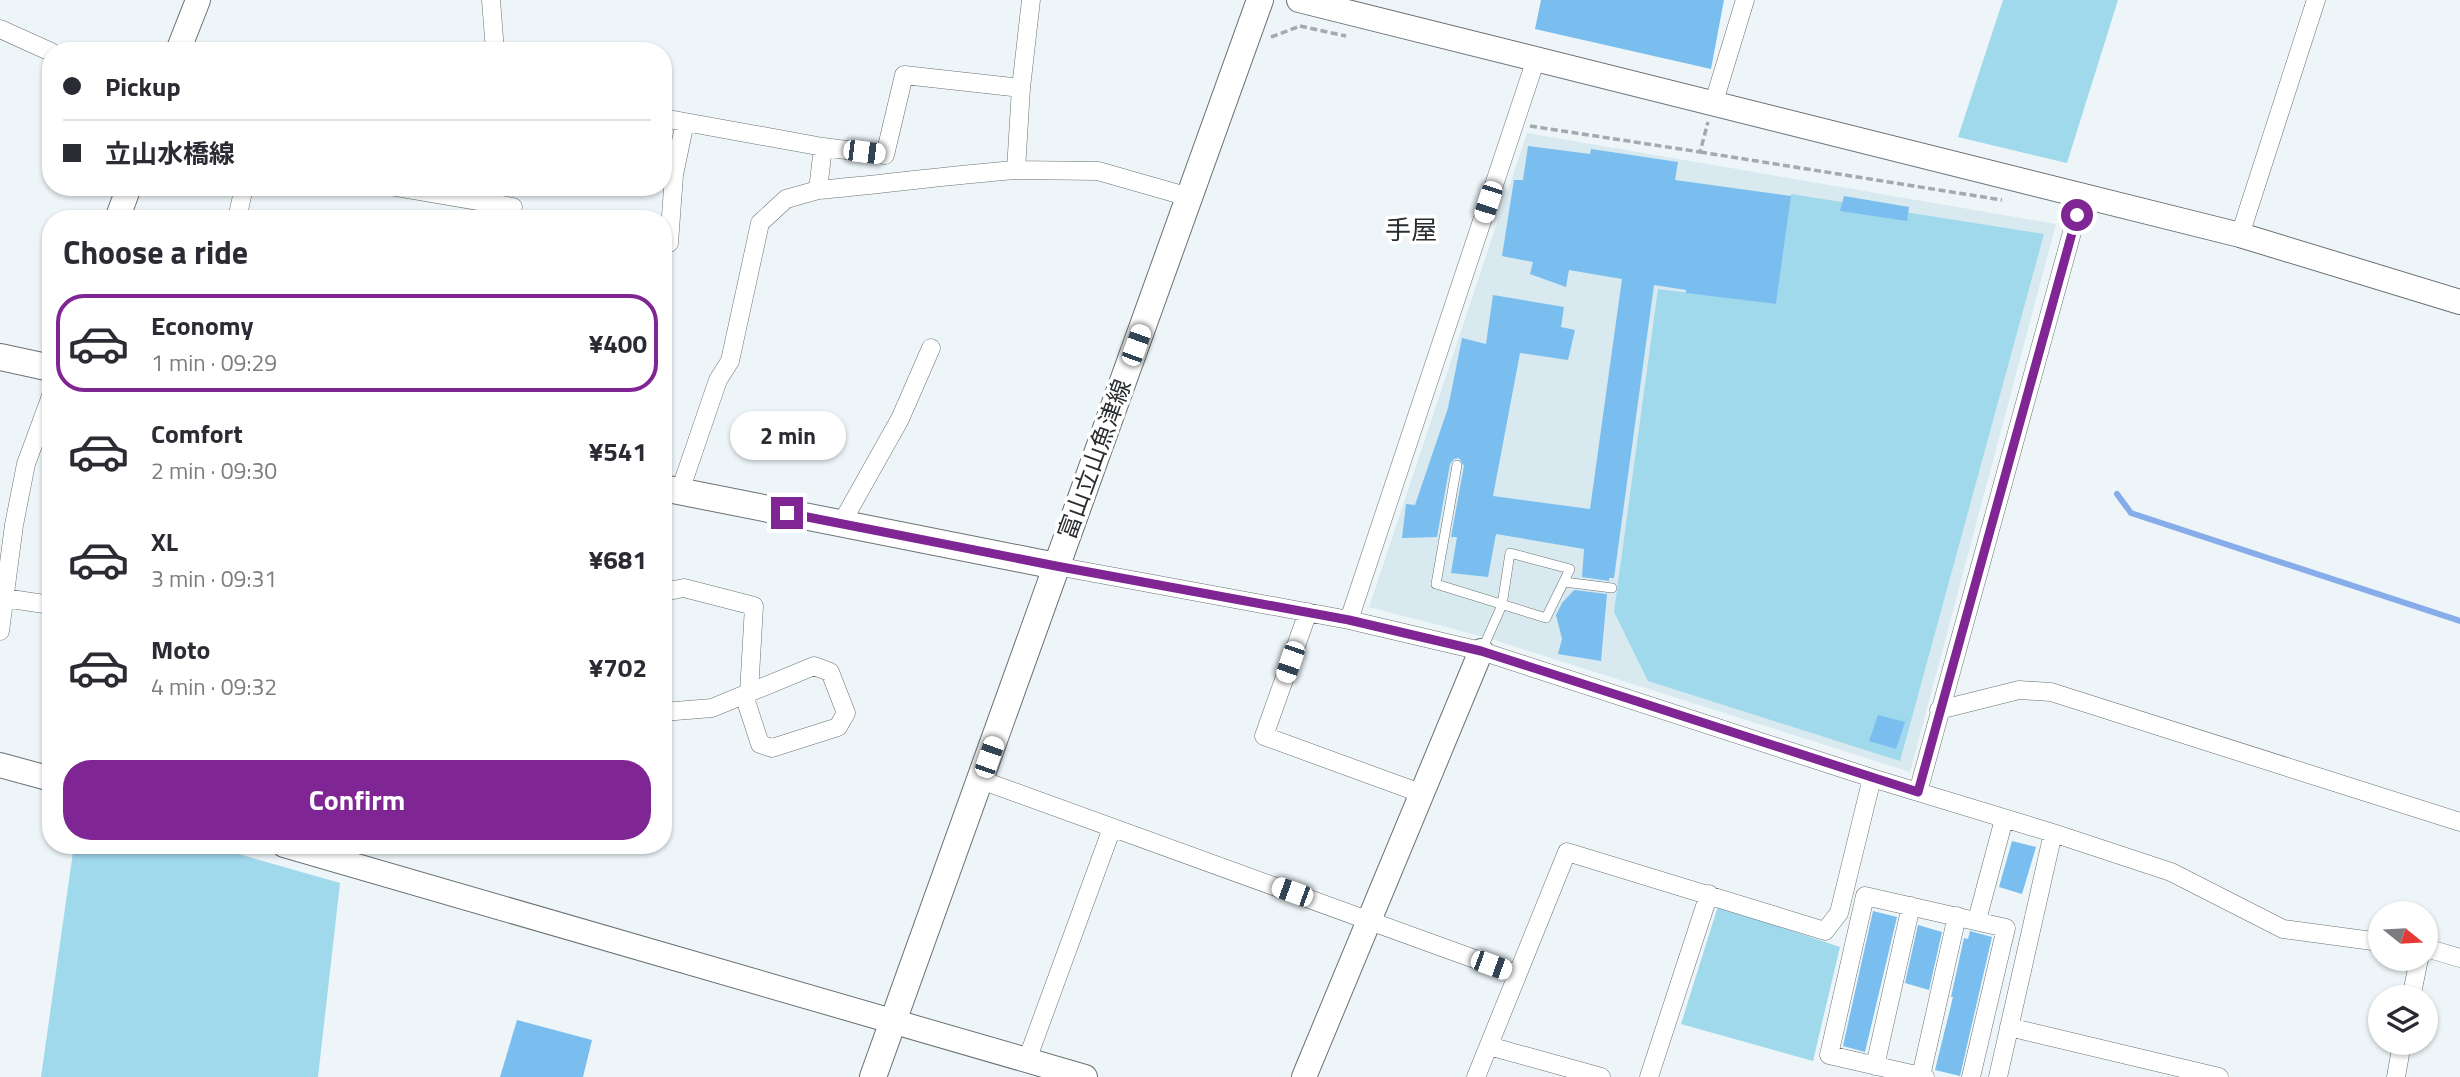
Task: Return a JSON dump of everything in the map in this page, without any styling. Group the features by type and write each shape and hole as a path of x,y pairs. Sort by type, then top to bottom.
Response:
{"main road":[{"name":"富山立山魚津線","path":"873,1077 1260,0"},
{"path":"0,357 42,366"},
{"path":"672,490 1056,566"}],"street":[{"path":"182,42 198,0"},
{"path":"491,0 494,42"},
{"path":"1016,170 1021,88 1031,0"},
{"path":"1711,112 1745,0"},
{"path":"2240,235 2316,0"},
{"path":"1302,1 1536,59 1711,112 2082,196 2240,235 2460,302"},
{"path":"0,29 42,48"},
{"path":"1349,620 1536,59"},
{"path":"672,120 823,147 885,155 904,75 1021,88"},
{"path":"671,210 674,174 685,122"},
{"path":"818,190 823,147"},
{"path":"672,490 718,380 730,361 760,223 786,200 818,190 1016,170 1098,171 1189,197"},
{"path":"435,196 499,210"},
{"path":"1918,792 2082,196"},
{"path":"841,524 900,419 931,348"},
{"path":"0,631 7,523 42,421"},
{"path":"1056,566 1349,620 1481,651 2171,872 2283,929 2368,940"},
{"path":"672,590 684,588 754,606 747,694 760,744 772,748 838,727 846,713 830,672 814,666 747,694 712,708 672,711"},
{"path":"4,598 42,604"},
{"path":"1308,612 1264,736 1423,794"},
{"path":"1304,1077 1481,651"},
{"path":"1939,710 2019,690 2051,692 2460,822"},
{"path":"0,765 42,777"},
{"path":"1476,1077 1567,852 1825,931 1839,913 1872,778"},
{"path":"981,780 1516,974"},
{"path":"1977,920 2004,819"},
{"path":"1027,1060 1112,828"},
{"path":"1998,1077 2053,833"},
{"path":"316,854 894,1020 1027,1060 1059,1073 1085,1077"},
{"path":"1649,1077 1709,894"},
{"path":"1957,916 1923,1077 1829,1055 1865,896 1977,920 2006,928 1971,1077"},
{"path":"1875,1066 1911,906"},
{"path":"2438,952 2460,958"},
{"path":"2009,1027 2219,1077"},
{"path":"1489,1046 1601,1077"},
{"path":"2396,1077 2400,1055"}],"lane":[{"path":"1457,465 1436,584 1502,605 1546,618 1570,569 1510,553 1502,605 1481,651"},
{"path":"1564,582 1612,588"}],"path":[{"path":"1247,35 1267,38 1300,26 1302,1"},
{"path":"1700,152 1711,112"},
{"path":"1514,123 2002,200"}],"shaded area":[{"path":"2003,0 2118,0 2067,163 1958,137"},
{"path":"1527,133 2056,224 1910,772 1488,638 1369,607"},
{"path":"1791,194 2044,234 1900,761 1648,681 1614,612 1658,289 1776,304"},
{"path":"73,854 238,854 340,883 318,1077 41,1077"},
{"path":"1718,906 1840,947 1813,1061 1681,1024"}],"building":[{"path":"1541,0 1724,0 1711,69 1535,29"},
{"path":"1528,146 1590,154 1591,149 1678,162 1675,180 1791,196 1776,304 1686,293 1686,290 1654,285 1614,578 1609,578 1609,581 1582,577 1584,549 1496,534 1488,577 1451,573 1457,537 1451,537 1464,466 1459,458 1450,464 1437,537 1402,538 1406,504 1415,505 1448,408 1462,338 1486,344 1493,295 1564,307 1561,327 1575,330 1568,360 1520,353 1493,496 1590,509 1622,279 1569,270 1566,287 1530,274 1533,262 1502,256 1514,180 1523,180"},
{"path":"1844,196 1909,207 1907,221 1840,211"},
{"path":"1574,590 1607,594 1601,661 1558,654 1562,639 1556,615 1562,603"},
{"path":"1878,715 1905,722 1896,749 1869,741"},
{"path":"2012,841 2036,847 2022,894 1999,887"},
{"path":"1873,911 1897,917 1865,1052 1843,1046"},
{"path":"1918,925 1942,932 1929,990 1905,983"},
{"path":"1970,931 1992,937 1960,1076 1935,1070 1964,938 1968,939"},
{"path":"517,1020 592,1040 583,1077 500,1077"}],"waterway":[{"path":"2117,494 2131,513 2460,621"}],"district":[{"name":"手屋","path":"1411,229"}],"route":[{"path":"787,513 1349,620 1481,651 1918,792 2077,215"}]}
